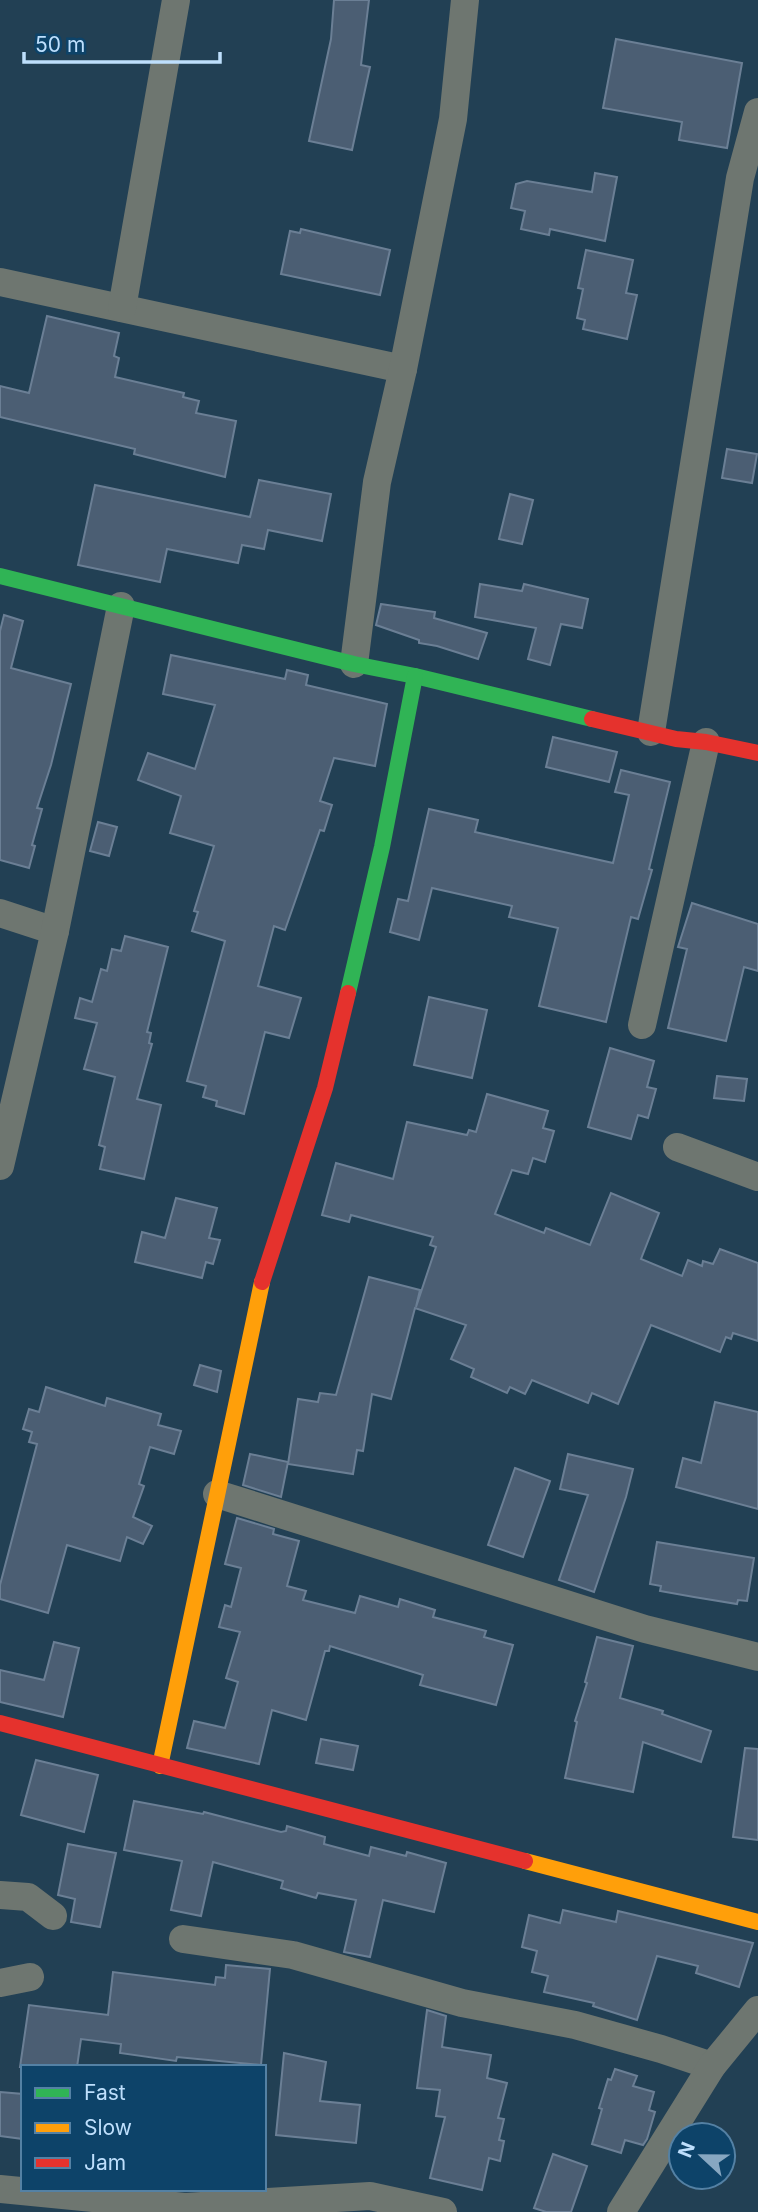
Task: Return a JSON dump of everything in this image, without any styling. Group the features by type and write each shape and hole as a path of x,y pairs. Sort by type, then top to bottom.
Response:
{"street":[{"path":"122,308 176,0"},
{"path":"354,664 377,482 403,369 453,119 465,0"},
{"path":"651,732 749,180 758,112"},
{"path":"0,282 403,369"},
{"path":"0,576 354,664 415,676 676,739 758,753"},
{"path":"0,1166 55,931 121,606"},
{"path":"160,1766 265,1269 325,1088 382,847 415,676"},
{"path":"642,1025 706,742"},
{"path":"0,913 55,931"},
{"path":"677,1147 758,1177"},
{"path":"217,1494 645,1629 758,1657"},
{"path":"0,1723 758,1922"},
{"path":"0,1895 28,1897 53,1916"},
{"path":"183,1939 293,1955 462,2003 575,2025 712,2066"},
{"path":"0,1983 30,1977"},
{"path":"621,2212 712,2066 758,2010"},
{"path":"0,2189 185,2207 370,2196 443,2212"}],"building":[{"path":"334,0 369,0 361,65 370,67 352,150 309,141 331,39"},
{"path":"616,39 742,63 727,148 679,140 682,122 603,108"},
{"path":"595,173 617,177 605,241 550,229 549,235 521,229 525,211 511,208 516,184 527,181 592,192"},
{"path":"301,229 390,250 380,295 281,274 290,231 300,233"},
{"path":"586,250 633,260 626,293 637,295 627,339 583,329 585,320 577,318 583,289 578,288"},
{"path":"47,316 119,333 114,356 119,358 115,377 184,393 183,397 199,401 196,413 236,421 225,477 134,454 135,449 0,417 0,386 29,393"},
{"path":"727,449 757,454 752,483 722,478"},
{"path":"259,480 331,494 322,541 268,530 264,549 242,545 238,563 167,549 160,582 78,565 95,485 250,517"},
{"path":"510,494 533,500 522,544 499,539"},
{"path":"480,584 522,591 524,584 588,599 582,628 561,624 550,665 528,659 536,628 475,617"},
{"path":"381,604 435,612 434,618 487,633 478,659 419,643 419,640 376,625"},
{"path":"4,615 23,621 11,668 71,684 51,765 37,808 42,809 29,868 0,860 0,631"},
{"path":"171,655 285,679 287,670 308,675 306,685 387,704 375,766 334,758 320,801 332,805 324,831 320,830 285,930 274,926 258,986 301,998 289,1038 265,1032 244,1114 216,1106 217,1101 203,1097 206,1086 187,1081 225,941 192,931 198,912 194,911 214,846 170,833 181,796 138,780 148,753 195,769 215,705 163,694"},
{"path":"553,737 617,752 609,782 546,767"},
{"path":"621,770 670,782 649,869 652,870 638,919 631,917 606,1022 539,1006 558,928 509,917 512,906 432,888 419,940 390,932 398,899 408,901 429,809 478,820 475,832 613,863 629,795 615,792"},
{"path":"98,822 117,827 109,856 90,851"},
{"path":"692,903 758,924 758,971 744,967 726,1041 668,1028 687,949 678,947"},
{"path":"125,936 168,947 147,1032 151,1033 149,1043 152,1044 137,1099 161,1105 144,1179 100,1169 105,1147 99,1145 115,1077 84,1069 97,1023 75,1018 80,998 92,1002 101,969 107,971 112,949 121,951"},
{"path":"429,997 487,1010 472,1078 414,1065"},
{"path":"610,1048 654,1061 647,1087 656,1089 648,1118 638,1115 631,1139 588,1127"},
{"path":"717,1076 747,1079 744,1101 714,1098"},
{"path":"487,1094 548,1111 543,1128 554,1131 545,1162 533,1158 528,1174 512,1170 495,1214 544,1233 546,1228 590,1245 611,1193 659,1213 641,1259 682,1276 688,1260 702,1266 703,1261 713,1264 720,1249 758,1263 758,1341 733,1333 731,1339 726,1337 720,1352 651,1325 618,1404 592,1393 588,1403 532,1380 525,1394 510,1387 507,1393 471,1377 474,1369 451,1359 466,1325 415,1308 391,1399 372,1394 363,1451 357,1450 353,1474 288,1464 298,1399 318,1402 320,1393 336,1395 369,1277 420,1290 416,1307 436,1247 430,1245 433,1237 351,1215 349,1222 322,1215 336,1163 393,1179 407,1122 467,1135 469,1130 476,1132"},
{"path":"176,1198 217,1208 209,1238 220,1240 213,1264 206,1262 202,1278 135,1262 142,1232 165,1238"},
{"path":"200,1365 221,1371 217,1392 194,1385"},
{"path":"46,1387 105,1406 107,1398 161,1414 158,1425 181,1431 174,1454 150,1447 139,1484 144,1486 133,1517 152,1526 143,1544 127,1537 120,1561 67,1545 48,1613 0,1599 0,1585 37,1444 29,1442 32,1432 23,1429 29,1409 39,1412"},
{"path":"715,1402 758,1412 758,1509 676,1487 683,1458 701,1463"},
{"path":"250,1454 288,1462 281,1497 243,1485"},
{"path":"568,1454 633,1469 594,1592 559,1580 588,1495 560,1489"},
{"path":"515,1468 550,1481 523,1557 488,1545"},
{"path":"237,1518 274,1529 273,1534 299,1541 287,1586 306,1591 303,1600 355,1613 360,1596 398,1607 400,1599 435,1610 433,1617 486,1631 484,1637 513,1645 496,1705 420,1685 423,1675 330,1646 329,1651 325,1651 306,1720 272,1710 259,1764 187,1748 194,1721 225,1728 238,1682 226,1678 240,1632 219,1627 225,1605 231,1607 241,1568 225,1564"},
{"path":"657,1542 754,1558 747,1601 738,1600 737,1604 660,1591 661,1586 650,1584"},
{"path":"597,1637 633,1646 620,1698 663,1711 662,1714 711,1731 701,1762 643,1742 633,1792 565,1778 577,1722 575,1721"},
{"path":"54,1642 79,1648 63,1717 0,1702 0,1670 44,1680"},
{"path":"321,1739 358,1746 353,1770 316,1763"},
{"path":"745,1748 758,1749 758,1840 733,1837"},
{"path":"36,1760 98,1775 84,1832 21,1815"},
{"path":"134,1801 203,1814 204,1812 281,1832 286,1831 287,1826 325,1837 324,1844 369,1856 371,1847 406,1856 407,1852 446,1863 434,1912 383,1900 370,1957 344,1952 356,1900 318,1893 316,1898 281,1888 283,1881 213,1862 201,1916 171,1910 182,1861 124,1850"},
{"path":"68,1844 116,1853 100,1927 71,1922 75,1899 58,1895"},
{"path":"563,1910 616,1922 618,1911 753,1943 739,1987 696,1973 698,1966 657,1956 637,2020 593,2006 594,2003 544,1992 548,1976 532,1972 537,1951 522,1947 529,1915 560,1923"},
{"path":"226,1965 270,1969 261,2065 177,2057 176,2061 120,2053 121,2044 81,2039 77,2065 20,2067 29,2005 108,2015 113,1972 215,1985 216,1977 225,1978"},
{"path":"427,2010 446,2016 442,2047 491,2055 487,2078 507,2083 498,2118 504,2119 499,2140 504,2141 500,2161 489,2158 482,2190 430,2178 445,2117 436,2116 440,2090 417,2088"},
{"path":"284,2053 326,2062 320,2101 360,2105 356,2143 276,2135"},
{"path":"615,2069 637,2076 633,2086 654,2092 649,2110 655,2112 647,2139 643,2145 625,2140 621,2153 592,2144 602,2109 599,2108 608,2079 611,2080"},
{"path":"0,2092 21,2094 21,2139 0,2136"},
{"path":"553,2154 587,2166 571,2212 546,2212 534,2208"}],"traffic: fast":[{"path":"0,576 354,664 592,719"},
{"path":"348,993 382,847 415,676"}],"traffic: slow":[{"path":"160,1766 262,1282"},
{"path":"525,1861 758,1922"}],"traffic: jam":[{"path":"592,719 676,739 758,753"},
{"path":"262,1282 325,1088 348,993"},
{"path":"0,1723 525,1861"}]}
